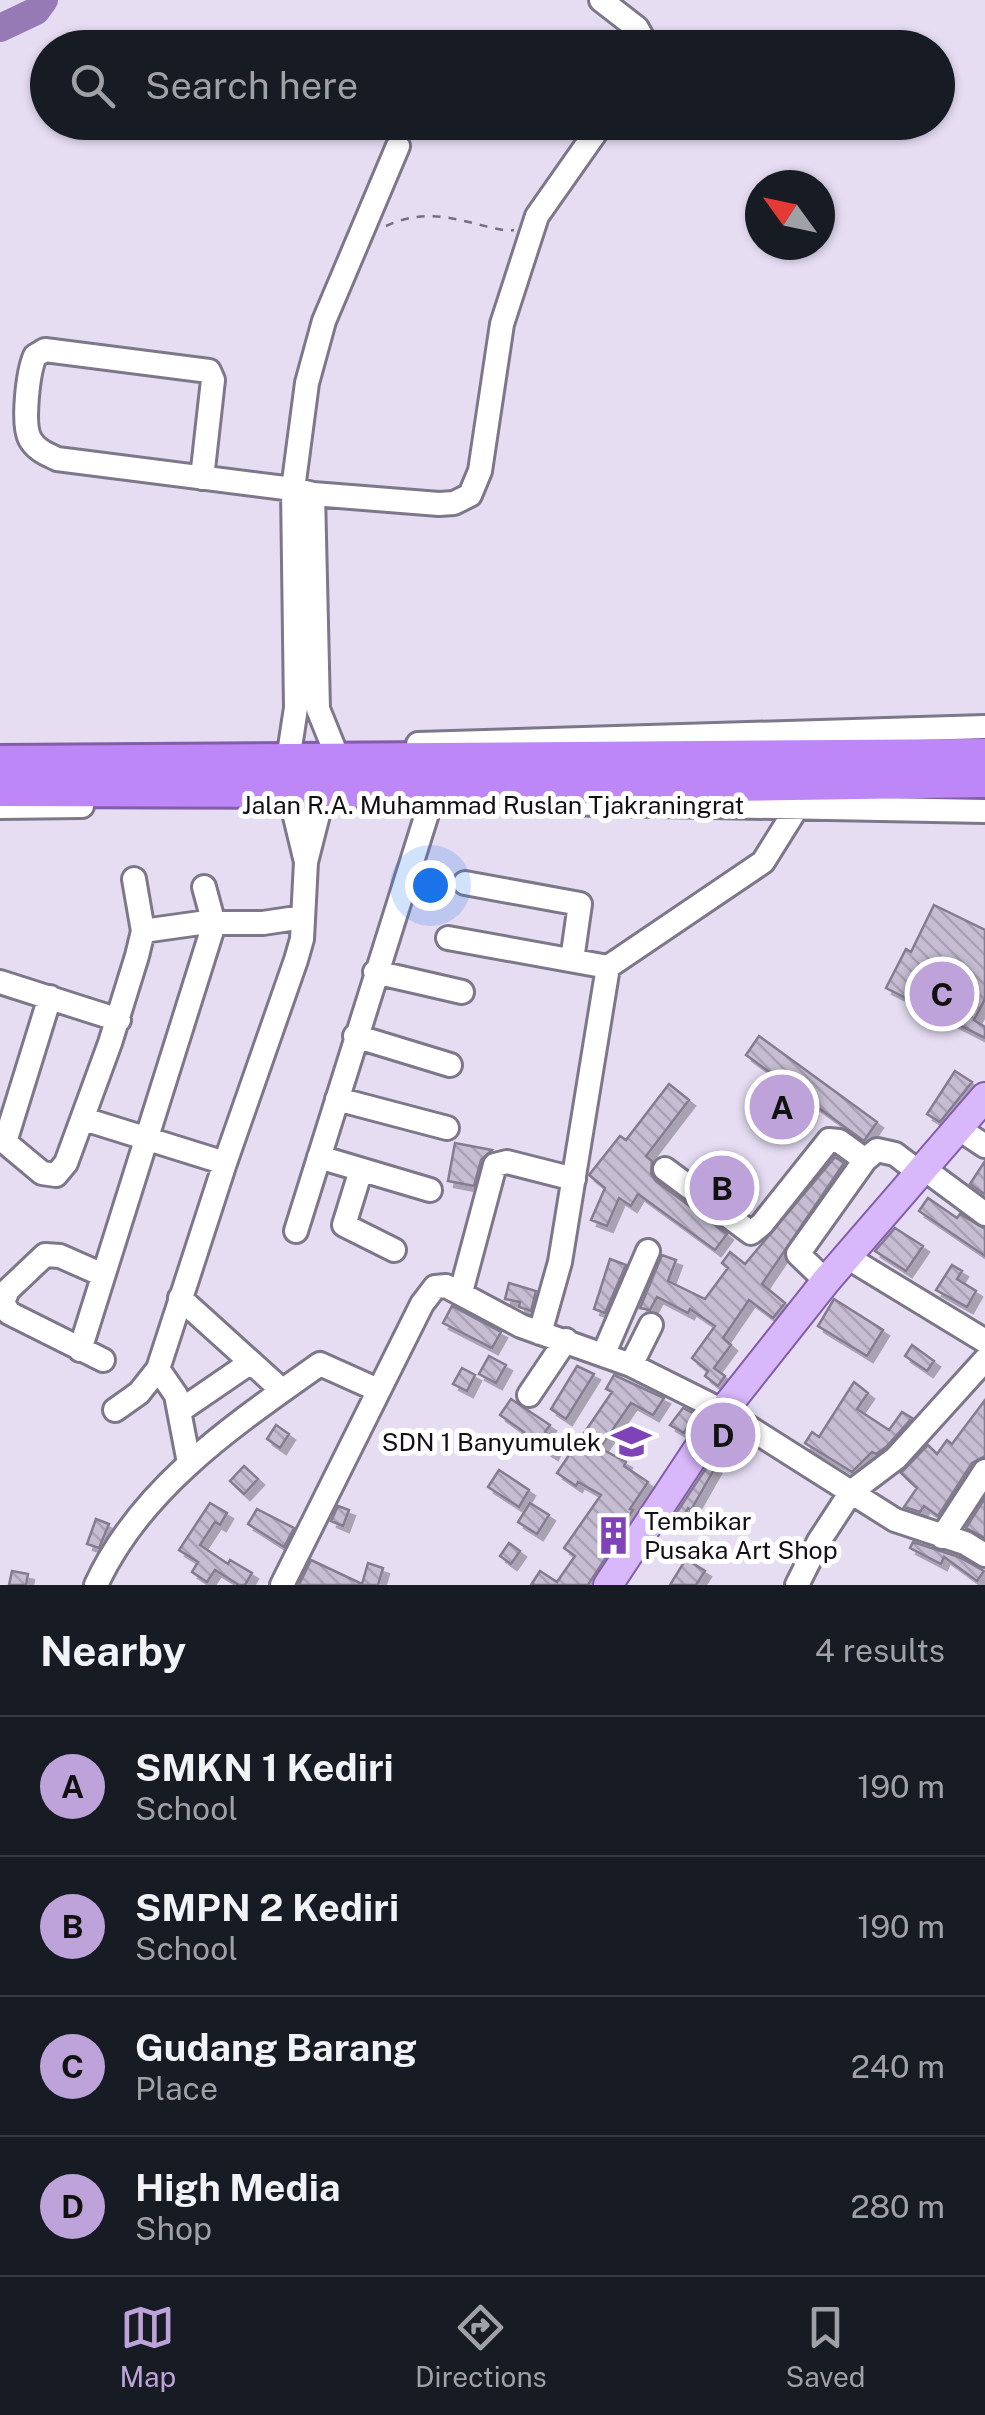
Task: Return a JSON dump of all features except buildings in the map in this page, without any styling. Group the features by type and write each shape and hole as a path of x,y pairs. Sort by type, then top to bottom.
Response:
{"highway":[{"path":"376,774 428,744"},
{"path":"290,747 330,753"},
{"name":"Jalan R.A. Muhammad Ruslan Tjakraningrat","path":"0,762 330,753 376,774 985,781"},
{"name":"Jalan R.A. Muhammad Ruslan Tjakraningrat","path":"0,790 319,799 376,774 985,756"},
{"path":"376,774 427,800"}],"main road":[{"path":"608,1585 723,1410 826,1282 985,1097"}],"street":[{"path":"601,0 637,30"},
{"path":"202,478 213,380 209,372 46,350 35,356 26,426 36,447 58,459 303,492 454,503 470,495 480,471 502,324 538,216 590,140"},
{"path":"0,747 290,747 296,708 307,383 324,322 398,146"},
{"path":"303,492 318,709 330,753"},
{"name":"Jalan R.A. Muhammad Ruslan Tjakraningrat","path":"330,753 428,744 985,727"},
{"path":"115,1410 139,1393 158,1369 224,1162 296,960 306,862 319,799"},
{"name":"Jalan R.A. Muhammad Ruslan Tjakraningrat","path":"0,807 319,799 985,811"},
{"path":"296,1230 427,800"},
{"path":"448,938 608,966 762,862 798,806"},
{"path":"50,997 2,1140 42,1173 53,1176 66,1163 84,1119 143,931 134,879"},
{"path":"465,884 580,904 572,960"},
{"path":"80,1350 214,924 204,886"},
{"path":"143,931 302,917"},
{"path":"540,1333 560,1262 608,966"},
{"path":"376,972 462,992"},
{"path":"0,982 118,1020"},
{"path":"354,1036 450,1065"},
{"path":"337,1099 447,1128"},
{"path":"84,1119 224,1162"},
{"path":"958,1128 985,1146"},
{"path":"665,1169 751,1233 829,1140 839,1141 864,1160"},
{"path":"826,1282 798,1254 864,1160 878,1150 889,1151 922,1170 985,1214"},
{"path":"318,1157 430,1190"},
{"path":"461,1292 495,1164 507,1162 574,1179"},
{"path":"361,1170 344,1225 394,1250"},
{"path":"604,1354 648,1251"},
{"path":"103,1275 60,1256 45,1255 4,1298 9,1312 103,1360"},
{"path":"847,1257 985,1341"},
{"path":"282,1585 431,1290 442,1286 461,1292 513,1322 631,1365 723,1410 902,1524 965,1543 985,1555"},
{"path":"180,1298 274,1382"},
{"path":"631,1365 652,1326"},
{"path":"528,1396 566,1340"},
{"path":"797,1585 824,1531 851,1492 896,1458 985,1360"},
{"path":"180,1410 251,1362"},
{"path":"96,1585 138,1513 190,1463 320,1364 378,1390"},
{"path":"158,1369 171,1386 180,1410 190,1463"},
{"path":"942,1537 985,1471"}],"path":[{"path":"354,252 376,231 410,216 438,216 508,232 538,216"}],"waterway":[{"path":"0,28 36,11 44,0"}],"place":[{"name":"Gudang Barang","path":"942,994"},
{"name":"SMKN 1 Kediri","path":"782,1107"},
{"name":"SMPN 2 Kediri","path":"722,1188"},
{"name":"High Media","path":"723,1435"},
{"name":"SDN 1 Banyumulek","path":"631,1442"},
{"name":"Tembikar Pusaka Art Shop","path":"614,1535"}]}
